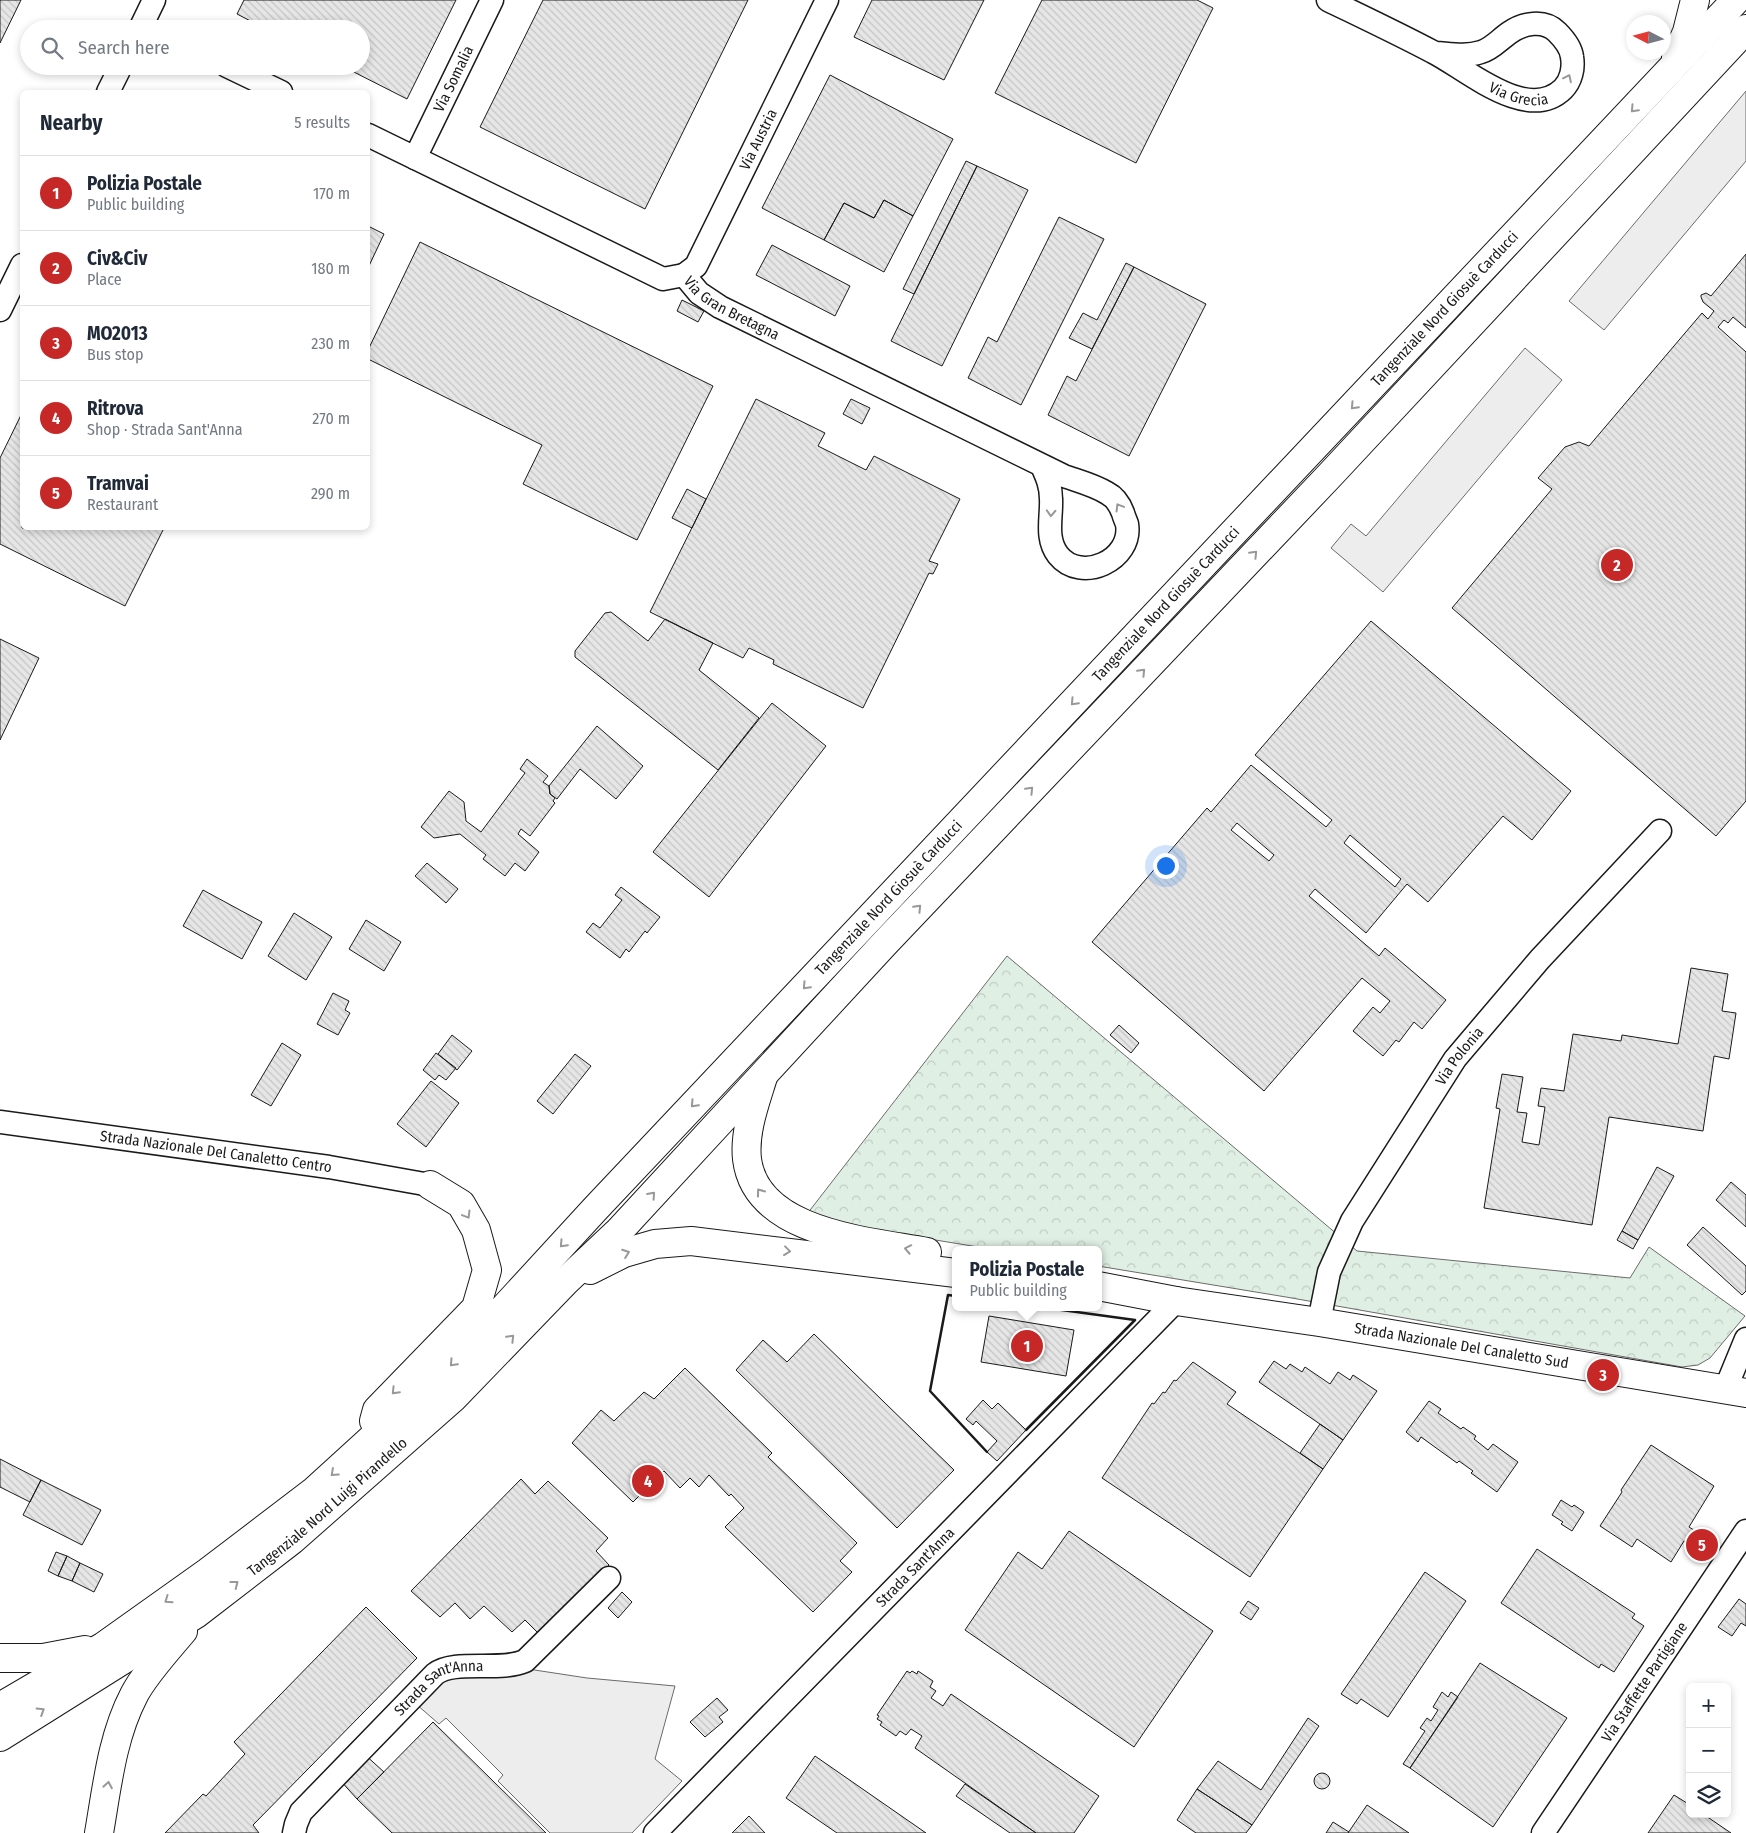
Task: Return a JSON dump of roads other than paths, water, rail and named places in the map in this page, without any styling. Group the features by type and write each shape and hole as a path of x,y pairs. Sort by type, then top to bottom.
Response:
{"main road":[{"path":"1668,74 1687,32 1695,0"},
{"name":"Tangenziale Nord Giosuè Carducci","path":"596,1208 1736,0"},
{"name":"Tangenziale Nord Giosuè Carducci","path":"619,1231 766,1070 1344,460 1746,29"},
{"path":"766,1070 748,1134 747,1160 754,1183 768,1202 793,1220 828,1233 952,1257"},
{"path":"369,1441 377,1410 476,1308 487,1270 476,1230 461,1204 430,1185"},
{"name":"Tangenziale Nord Luigi Pirandello","path":"0,1708 104,1646 208,1572 313,1492 448,1369 596,1208"},
{"name":"Tangenziale Nord Luigi Pirandello","path":"0,1737 196,1614 292,1540 453,1398 566,1281 619,1231"},
{"path":"566,1281 624,1253 655,1244 691,1241 952,1273"},
{"path":"1102,1287 1176,1301"},
{"path":"1102,1292 1176,1301"},
{"name":"Strada Nazionale Del Canaletto Sud","path":"1176,1301 1319,1322 1736,1392"},
{"path":"99,1833 116,1744 123,1718 134,1694 196,1614"},
{"path":"0,1658 43,1658 104,1646"}],"street":[{"path":"147,20 154,0"},
{"name":"Via Somalia","path":"415,158 492,0"},
{"name":"Via Austria","path":"684,276 696,266 827,0"},
{"name":"Via Grecia","path":"1328,0 1436,53 1483,83 1514,96 1531,100 1546,99 1563,89 1572,73 1572,56 1566,41 1554,29 1542,23 1526,24 1509,32 1497,44 1483,52 1466,56 1436,53"},
{"path":"109,90 116,75"},
{"path":"246,75 277,90"},
{"name":"Via Gran Bretagna","path":"370,136 663,279 684,276 699,293 720,307 1042,466 1108,494 1120,505 1127,524 1126,541 1118,553 1109,561 1096,568 1084,568 1071,565 1058,555 1052,542 1050,528 1051,500 1049,482 1042,466"},
{"path":"0,310 20,268"},
{"name":"Via Polonia","path":"1319,1322 1329,1272 1352,1221 1455,1059 1540,959 1660,830"},
{"name":"Strada Nazionale Del Canaletto Centro","path":"0,1122 329,1166 430,1185"},
{"name":"Strada Sant'Anna","path":"656,1833 1176,1301"},
{"path":"1736,1392 1746,1339"},
{"name":"Via Staffette Partigiane","path":"1543,1833 1746,1531"},
{"name":"Strada Sant'Anna","path":"294,1833 301,1812 435,1674 451,1668 511,1666 525,1661 609,1578"}],"place":[{"name":"Civ&Civ","path":"1617,565"},
{"name":"Polizia Postale","path":"1027,1346"},
{"name":"MO2013","path":"1603,1375"},
{"name":"Ritrova","path":"648,1481"},
{"name":"Tramvai","path":"1702,1545"}]}
